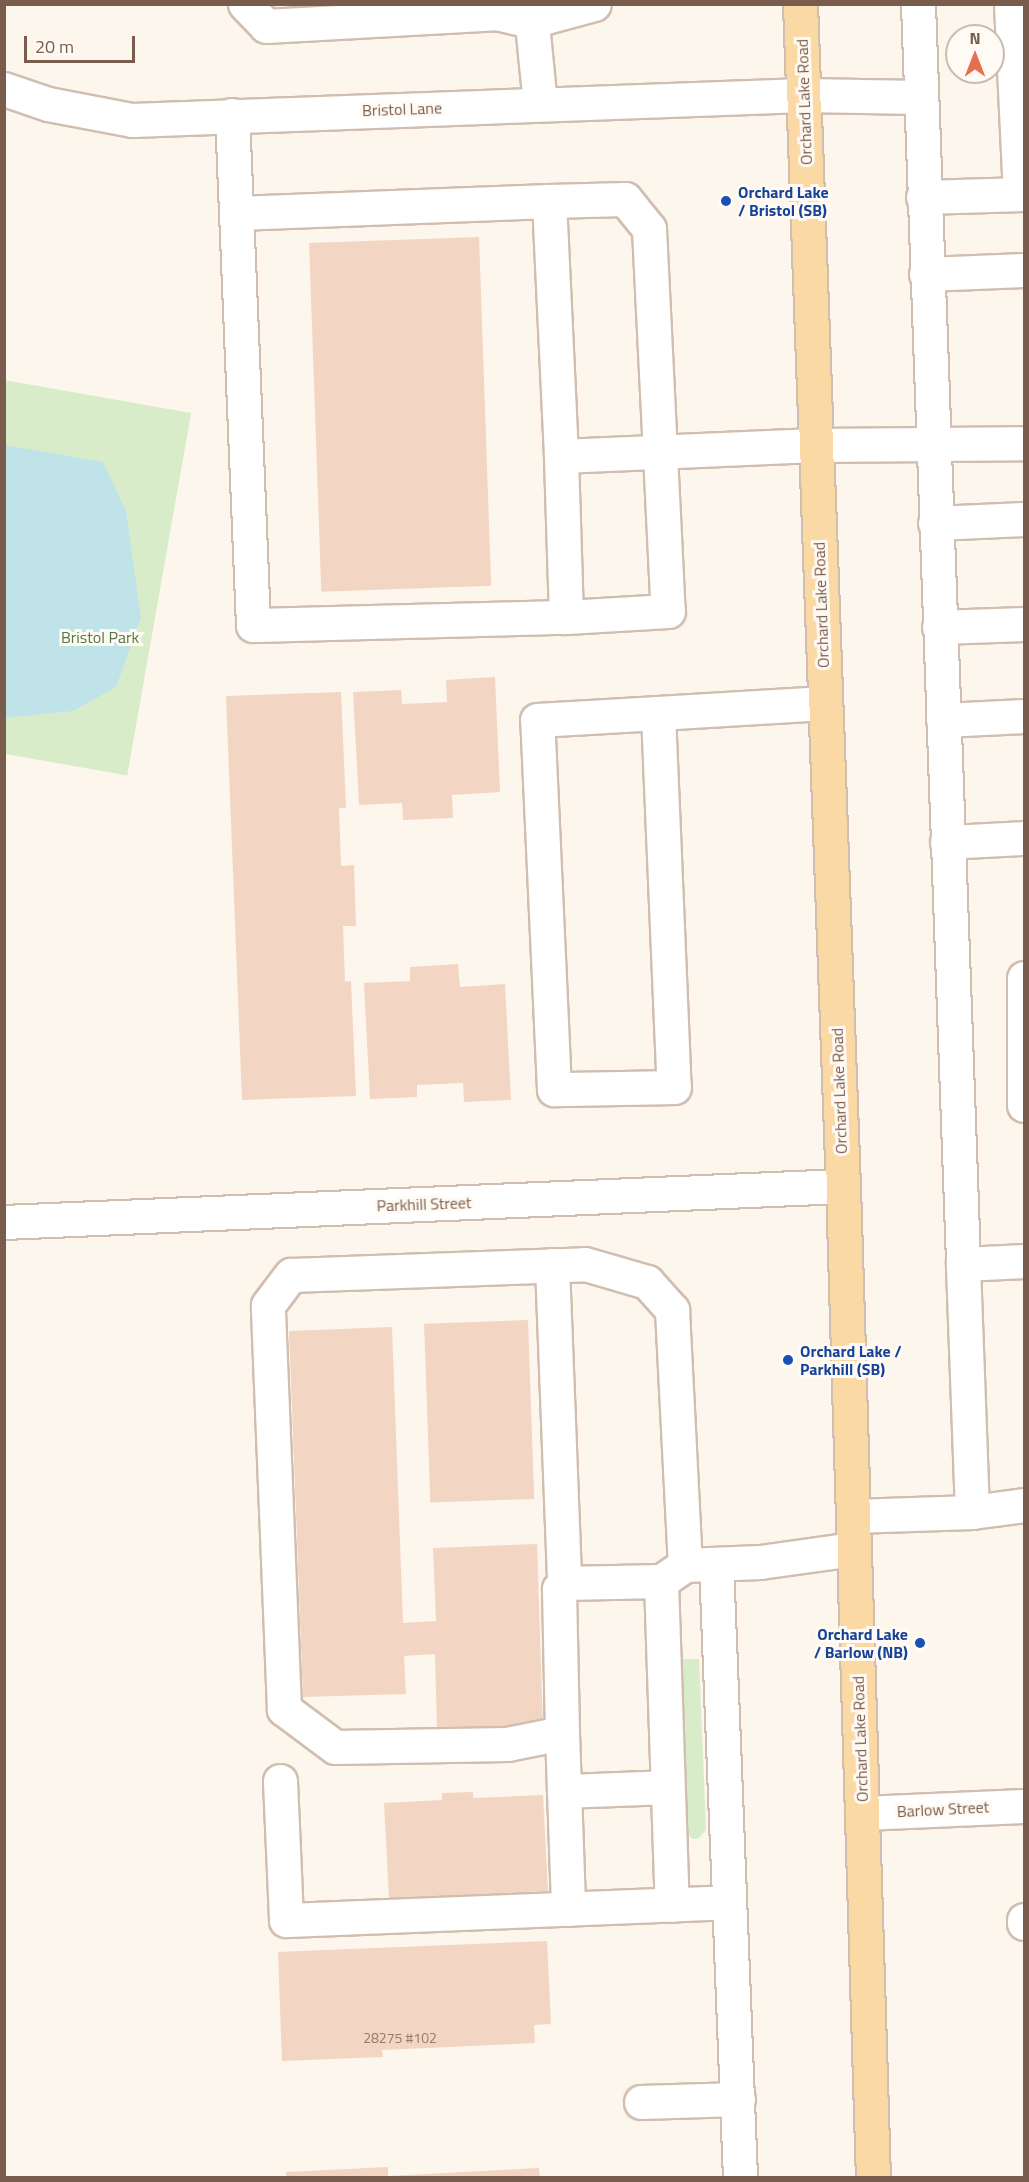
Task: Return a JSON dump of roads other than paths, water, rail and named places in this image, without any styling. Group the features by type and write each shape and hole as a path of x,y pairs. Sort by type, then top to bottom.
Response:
{"main road":[{"name":"Orchard Lake Road","path":"800,4 843,1186 873,2178"}],"street":[{"path":"245,4 267,26 530,13 594,4"},
{"path":"918,4 922,197 972,1512"},
{"path":"922,197 1022,194 1011,4"},
{"path":"530,13 540,104"},
{"name":"Bristol Lane","path":"4,88 48,104 132,120 804,95 920,97"},
{"path":"232,115 253,625 566,617 668,611 649,229 625,199 237,213"},
{"path":"549,201 566,617"},
{"path":"926,274 1024,270"},
{"path":"561,456 815,445 1024,443"},
{"path":"935,523 1024,519"},
{"path":"939,627 1024,624"},
{"path":"658,713 674,1087 554,1089 537,720 825,703"},
{"path":"943,720 1024,716"},
{"path":"947,842 1024,838"},
{"path":"1024,978 1024,1105"},
{"name":"Parkhill Street","path":"4,1222 843,1186"},
{"path":"963,1264 1024,1261"},
{"path":"562,1732 507,1744 335,1747 284,1708 268,1305 291,1275 585,1264 647,1282 672,1310 687,1570 729,1902 740,2178"},
{"path":"552,1265 564,1582 559,1589 568,1909"},
{"path":"853,1516 972,1512 1024,1505"},
{"path":"564,1582 687,1570 854,1549"},
{"path":"672,1905 668,1787 687,1570"},
{"path":"280,1781 286,1920 729,1902"},
{"path":"564,1791 668,1787"},
{"name":"Barlow Street","path":"862,1813 1024,1806"},
{"path":"641,2102 738,2099"}],"water":[{"path":"4,445 103,462 126,511 141,618 116,687 73,711 5,718"}],"place":[{"name":"Orchard Lake / Bristol (SB)","path":"726,201"},
{"name":"Orchard Lake / Parkhill (SB)","path":"788,1360"},
{"name":"Orchard Lake / Barlow (NB)","path":"920,1643"}],"park label":[{"name":"Bristol Park","path":"100,637"}]}
